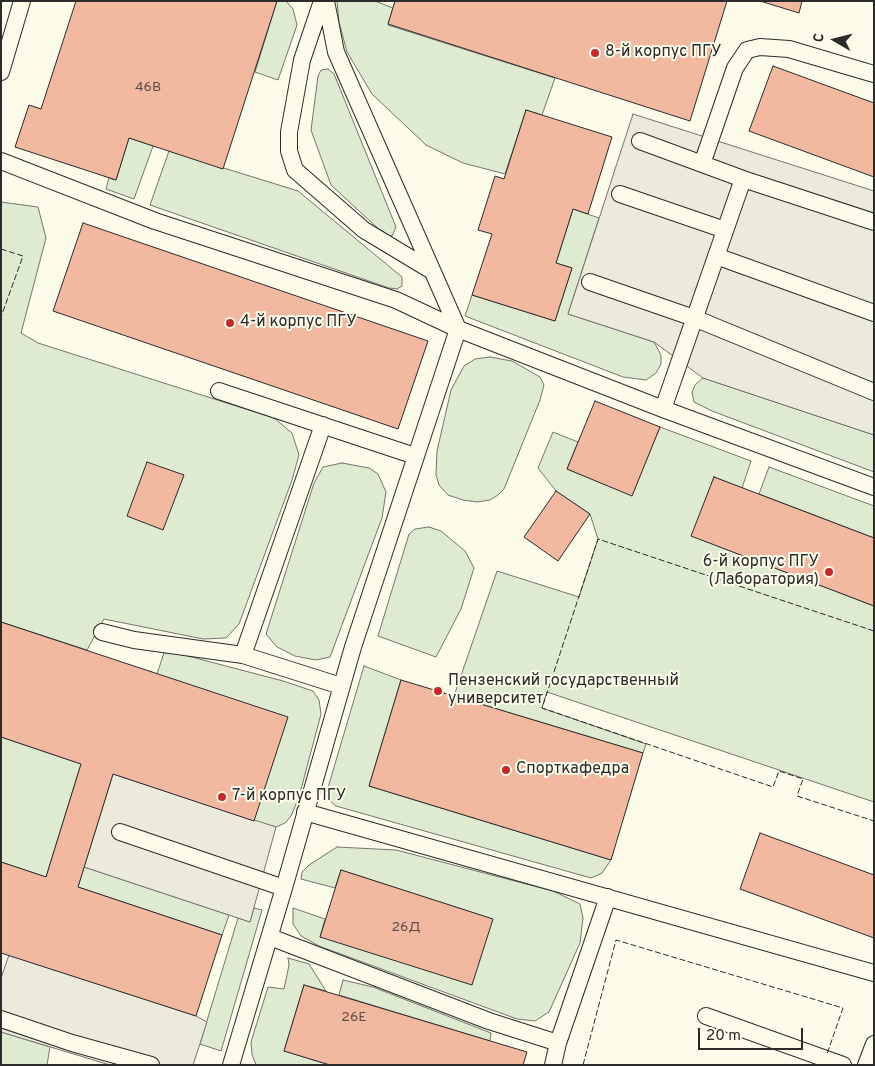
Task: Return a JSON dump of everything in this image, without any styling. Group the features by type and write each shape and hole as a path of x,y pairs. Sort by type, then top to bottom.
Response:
{"lane":[{"path":"1,72 22,1"},
{"path":"322,1 302,60 289,132 289,151 295,170 364,230 432,271"},
{"path":"231,1065 342,686 415,456 458,329 336,52 326,1"},
{"path":"702,164 735,68 747,50 760,46 789,49 874,74"},
{"path":"640,140 743,179 874,222"},
{"path":"1,161 155,221 396,300 458,329 663,409 874,487"},
{"path":"663,409 743,179"},
{"path":"620,194 725,230"},
{"path":"716,256 874,313"},
{"path":"590,282 694,318 874,392"},
{"path":"218,391 415,456"},
{"path":"243,655 323,426"},
{"path":"102,632 134,640 243,655 342,686"},
{"path":"305,812 874,973"},
{"path":"120,832 284,888"},
{"path":"553,1065 558,1043 608,897"},
{"path":"270,937 489,1021 558,1043"},
{"path":"706,1016 843,1065"},
{"path":"1,1019 72,1043 151,1065"},
{"path":"866,1065 874,1044"}],"green space":[{"path":"277,1 286,1 293,9 297,25 278,80 255,72"},
{"path":"337,1 375,1 393,8 388,25 555,78 542,115 526,110 505,174 463,163 426,145 372,94 347,52 339,22"},
{"path":"328,69 334,74 396,227 392,236 384,234 331,185 311,130 318,76 321,70"},
{"path":"129,138 153,146 134,199 106,189 109,178 116,180"},
{"path":"169,151 298,191 402,277 402,286 397,289 389,288 150,205"},
{"path":"1,202 38,207 46,238 21,333 38,343 274,418 292,433 299,455 292,480 239,624 226,638 203,639 104,619 87,650 1,622"},
{"path":"573,209 599,218 568,314 654,342 661,355 661,364 656,373 646,380 623,377 465,316 472,295 555,321 572,268 556,263"},
{"path":"490,357 512,361 540,377 544,385 540,400 504,489 490,500 477,502 448,495 439,485 436,475 437,451 451,390 464,366 475,359"},
{"path":"703,378 874,435 874,472 712,411 694,402 692,392 695,385"},
{"path":"660,427 751,461 742,488 714,477 692,536 874,606 874,802 547,692 542,708 646,744 643,753 454,696 497,571 579,597 598,539 590,514 556,491 538,468 553,432 578,442 567,469 632,495"},
{"path":"342,463 369,468 378,474 386,492 382,518 330,657 316,660 295,656 277,647 266,634 314,483 323,467"},
{"path":"769,467 874,506 874,538 759,494"},
{"path":"429,527 441,531 465,551 474,568 461,609 436,657 378,636 409,534 415,529"},
{"path":"165,650 283,681 313,691 319,700 321,714 299,797 291,816 285,823 276,827 254,821 157,674"},
{"path":"364,666 401,680 369,786 611,860 602,873 591,878 336,806 329,800 327,791"},
{"path":"1,737 81,764 46,877 1,862"},
{"path":"337,847 396,850 553,891 580,904 583,918 580,943 549,1012 535,1021 517,1019 319,946 301,936 293,924 293,908 325,919 320,937 492,919 341,870 335,888 301,879 302,872 309,865"},
{"path":"84,867 229,915 222,935 78,887"},
{"path":"254,908 262,910 221,1051 200,1044 238,918 250,922"},
{"path":"288,958 309,964 326,991 304,985 284,1051 330,1065 256,1065 252,1054 251,1042 268,987 284,989 289,965"},
{"path":"343,980 373,987 491,1033 490,1041 339,995"},
{"path":"1,1032 50,1047 47,1065 1,1065"}],"shaded area":[{"path":"633,114 874,191 874,435 703,378 654,342 568,314"},
{"path":"113,774 276,827 250,922 84,867"},
{"path":"9,955 196,1016 207,1022 193,1065 110,1065 1,1032 1,978"}],"building":[{"path":"76,1 277,1 223,169 129,138 116,180 15,147 29,105 41,109"},
{"name":"8-й корпус ПГУ","path":"395,1 727,1 690,121 388,24"},
{"path":"760,1 802,1 799,13"},
{"path":"773,66 874,103 874,177 749,131"},
{"path":"526,110 612,137 588,214 573,209 556,263 572,268 555,321 472,295 492,234 478,230 495,176 504,179"},
{"name":"4-й корпус ПГУ","path":"83,223 428,341 398,429 53,311"},
{"path":"595,401 660,427 632,496 567,469"},
{"path":"147,462 184,475 163,530 127,516"},
{"name":"6-й корпус ПГУ (Лаборатория)","path":"714,477 874,538 874,606 691,536"},
{"path":"556,491 590,514 558,561 524,537"},
{"name":"7-й корпус ПГУ","path":"1,622 288,717 254,821 113,774 78,887 222,935 196,1016 1,953 1,862 46,877 81,764 1,737"},
{"name":"Спорткафедра","path":"401,680 643,753 611,860 369,786"},
{"path":"760,833 874,875 874,938 740,889"},
{"path":"341,870 493,919 472,985 320,937"},
{"path":"304,985 527,1052 523,1065 330,1065 284,1051"}],"fence":[{"path":"1,249 23,256 1,317"},
{"path":"874,631 598,539 542,708 773,787 779,771 803,779 797,796 874,821"},
{"path":"583,1065 616,940 843,1008 827,1054"}],"place":[{"name":"8-й корпус ПГУ","path":"595,53"},
{"name":"4-й корпус ПГУ","path":"230,323"},
{"name":"6-й корпус ПГУ (Лаборатория)","path":"829,572"},
{"name":"Пензенский государственный университет","path":"438,691"},
{"name":"Спорткафедра","path":"506,770"},
{"name":"7-й корпус ПГУ","path":"222,797"}]}
